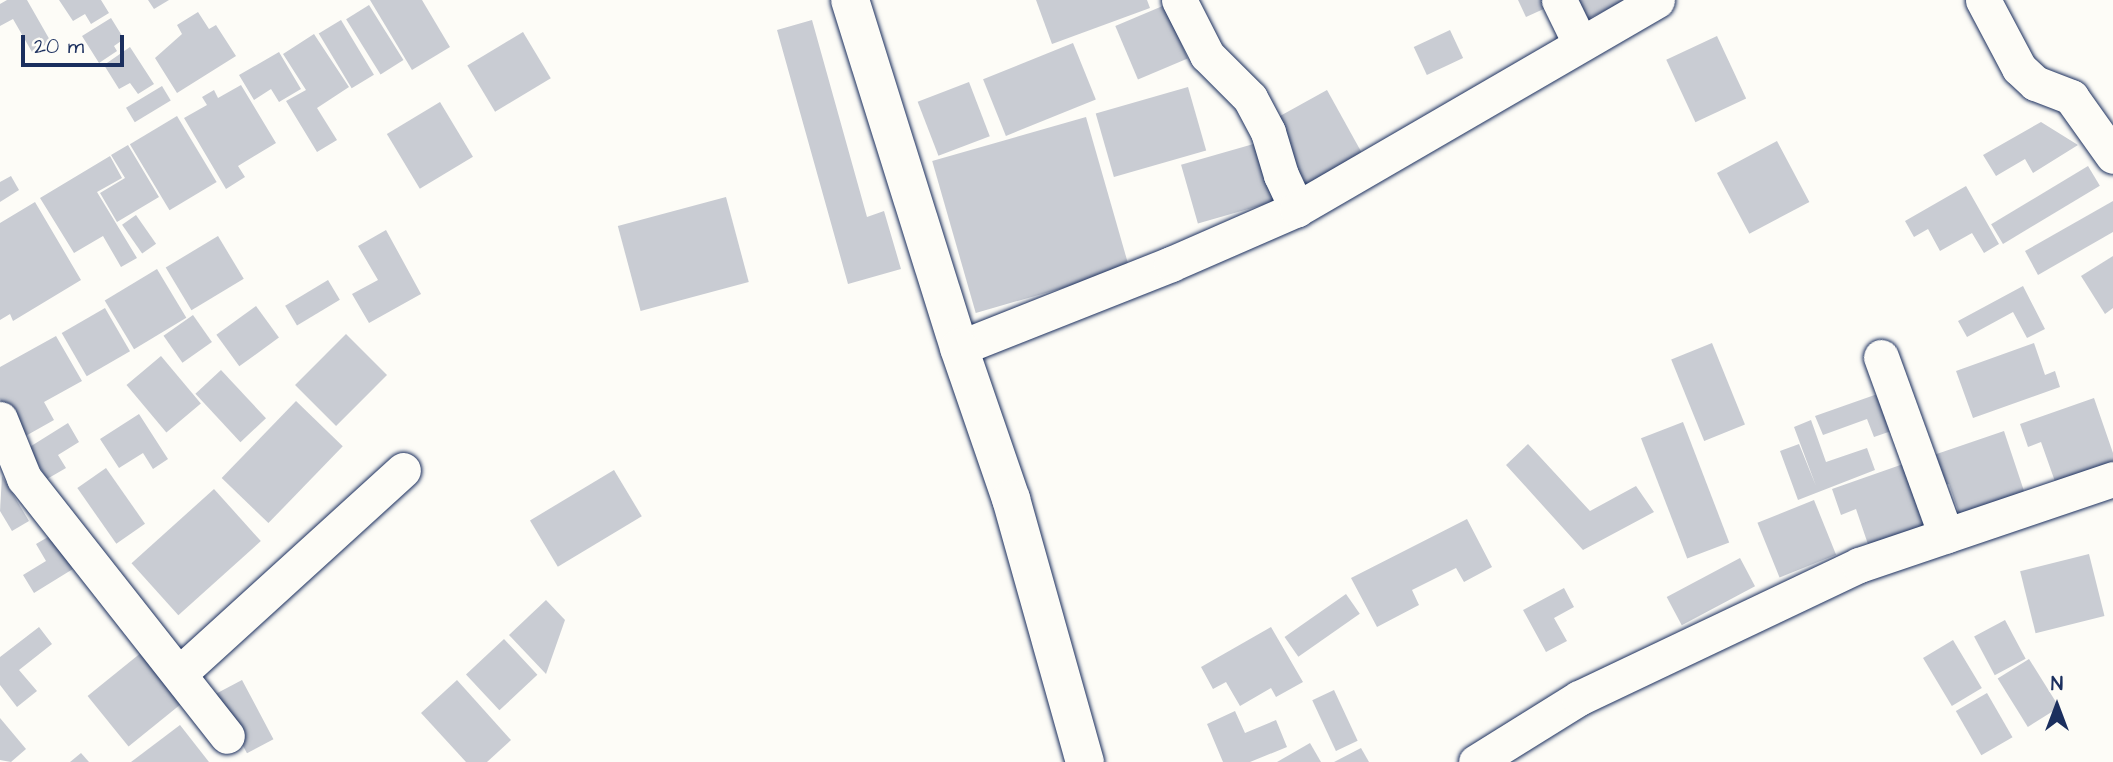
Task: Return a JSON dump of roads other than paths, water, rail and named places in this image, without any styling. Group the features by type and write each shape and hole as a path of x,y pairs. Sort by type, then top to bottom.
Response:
{"street":[{"path":"850,0 959,348 1012,499 1085,762"},
{"path":"1179,0 1207,55 1250,98 1268,132 1280,175 1297,209"},
{"path":"1559,0 1579,41"},
{"path":"959,348 1171,264 1297,209 1579,41 1657,0"},
{"path":"1983,0 2019,68 2035,83 2071,97 2113,156"},
{"path":"1881,357 1946,536"},
{"path":"0,419 24,478 181,673 227,736"},
{"path":"181,673 403,470"},
{"path":"1476,762 1579,698 1859,565 2113,479"}]}
